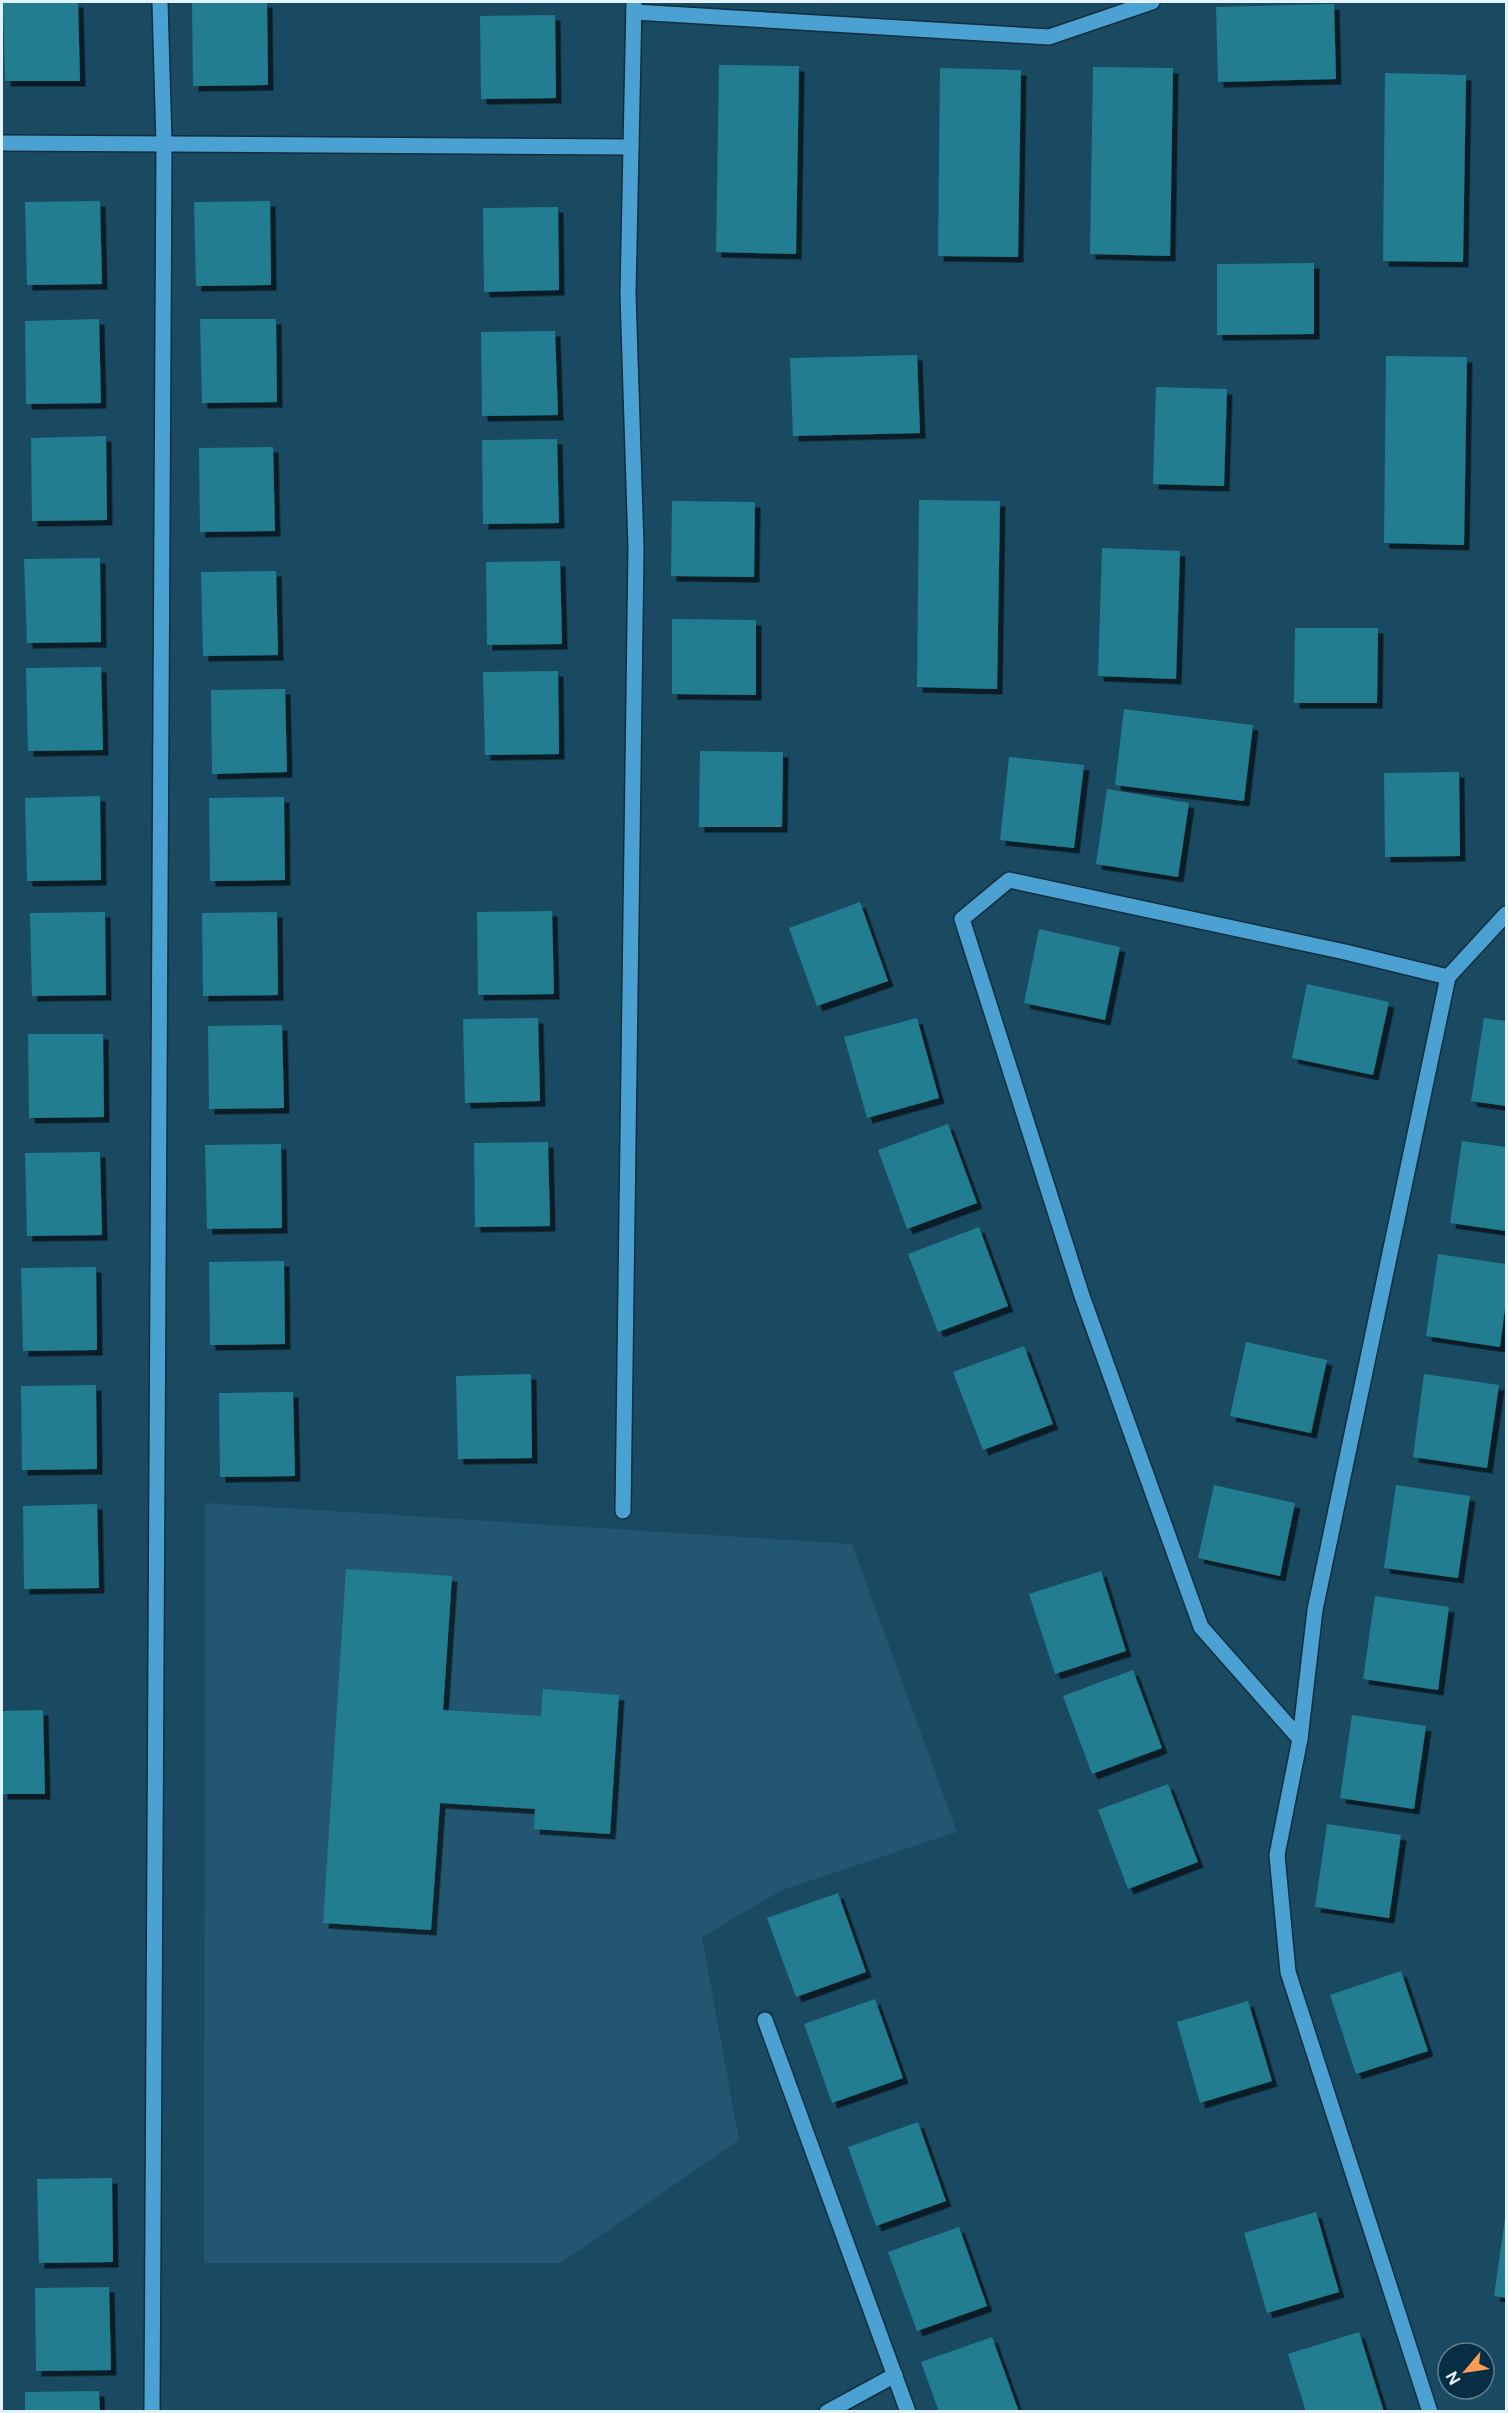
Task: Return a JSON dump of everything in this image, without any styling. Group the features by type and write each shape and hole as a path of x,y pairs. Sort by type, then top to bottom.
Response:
{"street":[{"path":"152,2412 164,144 160,2"},
{"path":"622,1511 636,548 628,294 634,7 1049,37 1152,2"},
{"path":"2,143 631,147"},
{"path":"1300,1739 1201,1627 1082,1296 962,919 1009,880 1345,952 1449,977"},
{"path":"1430,2412 1288,1972 1277,1856 1300,1739 1315,1610 1449,977 1505,920"},
{"path":"765,2020 908,2412"},
{"path":"827,2412 895,2375"}],"shaded area":[{"path":"205,1503 852,1544 957,1832 782,1890 702,1937 739,2140 561,2263 204,2263"}],"building":[{"path":"3,2 78,2 80,81 5,81"},
{"path":"267,2 268,85 193,86 192,3"},
{"path":"1334,4 1336,79 1218,82 1216,7"},
{"path":"555,15 556,98 481,99 480,16"},
{"path":"719,65 799,66 796,254 716,252"},
{"path":"1093,67 1173,68 1170,256 1090,254"},
{"path":"940,68 1021,70 1018,257 938,256"},
{"path":"1385,73 1466,75 1463,262 1383,261"},
{"path":"100,201 102,284 27,285 25,202"},
{"path":"270,201 271,285 196,286 194,202"},
{"path":"558,207 559,290 484,292 483,208"},
{"path":"1314,263 1314,334 1217,335 1217,264"},
{"path":"99,319 101,403 26,404 25,321"},
{"path":"200,319 276,319 277,402 202,403"},
{"path":"555,331 558,415 482,416 481,332"},
{"path":"917,355 920,433 793,436 790,358"},
{"path":"1386,356 1467,357 1464,545 1384,543"},
{"path":"1156,387 1227,389 1224,486 1153,484"},
{"path":"106,436 107,520 32,521 31,438"},
{"path":"557,439 559,523 483,524 482,440"},
{"path":"273,447 275,531 200,532 199,448"},
{"path":"919,500 1000,501 997,689 917,687"},
{"path":"672,501 755,502 754,577 671,576"},
{"path":"1102,548 1180,551 1176,679 1098,676"},
{"path":"100,558 101,642 27,643 24,559"},
{"path":"560,561 562,644 487,645 486,562"},
{"path":"276,571 278,655 203,656 201,572"},
{"path":"672,619 756,620 756,695 672,694"},
{"path":"1295,628 1378,628 1377,703 1294,703"},
{"path":"101,667 103,750 28,751 26,668"},
{"path":"558,671 559,754 485,755 483,672"},
{"path":"285,689 287,772 212,774 211,690"},
{"path":"1124,709 1253,725 1244,801 1115,785"},
{"path":"700,751 783,752 782,827 699,827"},
{"path":"1009,757 1084,765 1074,848 1000,840"},
{"path":"1459,772 1460,856 1385,857 1384,773"},
{"path":"1107,789 1189,803 1178,877 1096,864"},
{"path":"100,796 101,880 27,881 25,798"},
{"path":"284,797 285,880 210,881 209,798"},
{"path":"860,902 888,981 817,1006 789,928"},
{"path":"552,911 554,994 478,995 477,912"},
{"path":"105,912 106,995 32,996 30,913"},
{"path":"277,912 278,995 203,996 202,913"},
{"path":"1039,929 1120,947 1105,1020 1024,1003"},
{"path":"1307,984 1389,1002 1373,1075 1292,1058"},
{"path":"538,1018 540,1101 465,1103 463,1019"},
{"path":"917,1018 939,1098 867,1118 844,1037"},
{"path":"1484,1018 1506,1021 1506,1106 1471,1101"},
{"path":"282,1025 284,1108 209,1109 208,1026"},
{"path":"28,1034 103,1034 104,1117 29,1118"},
{"path":"948,1124 977,1203 907,1229 878,1150"},
{"path":"1462,1141 1506,1147 1506,1231 1450,1223"},
{"path":"548,1142 550,1226 475,1227 474,1143"},
{"path":"281,1144 282,1228 207,1229 205,1145"},
{"path":"100,1152 102,1235 27,1236 25,1153"},
{"path":"979,1227 1008,1306 938,1332 908,1254"},
{"path":"1438,1254 1506,1264 1506,1300 1500,1347 1426,1336"},
{"path":"284,1261 285,1344 210,1345 209,1262"},
{"path":"96,1267 97,1350 23,1351 21,1268"},
{"path":"1246,1342 1327,1360 1311,1433 1230,1416"},
{"path":"1024,1346 1053,1424 983,1450 953,1372"},
{"path":"531,1374 532,1458 458,1459 456,1376"},
{"path":"1424,1374 1499,1385 1487,1468 1413,1457"},
{"path":"96,1385 97,1469 22,1470 21,1386"},
{"path":"293,1392 295,1476 220,1477 219,1393"},
{"path":"1214,1485 1295,1503 1280,1576 1198,1558"},
{"path":"1396,1485 1470,1496 1458,1578 1384,1568"},
{"path":"97,1504 99,1588 24,1589 23,1506"},
{"path":"346,1569 452,1576 443,1710 541,1716 543,1689 619,1695 610,1834 534,1829 535,1809 440,1803 431,1930 323,1923"},
{"path":"1101,1571 1126,1651 1055,1674 1029,1594"},
{"path":"1375,1596 1449,1607 1438,1690 1363,1679"},
{"path":"1133,1670 1162,1748 1092,1774 1063,1696"},
{"path":"43,1710 45,1794 2,1794 2,1711"},
{"path":"1352,1715 1426,1726 1414,1809 1340,1798"},
{"path":"1168,1784 1198,1862 1128,1889 1098,1810"},
{"path":"1327,1824 1401,1835 1389,1918 1315,1907"},
{"path":"838,1893 866,1972 796,1997 767,1918"},
{"path":"1401,1971 1428,2051 1356,2074 1330,1995"},
{"path":"875,1999 903,2078 832,2103 804,2024"},
{"path":"1248,2001 1272,2081 1200,2103 1177,2022"},
{"path":"918,2122 946,2201 876,2226 848,2147"},
{"path":"112,2178 113,2262 39,2263 37,2179"},
{"path":"1316,2212 1339,2292 1267,2313 1244,2233"},
{"path":"1506,2219 1506,2298 1494,2296"},
{"path":"959,2227 987,2306 917,2331 888,2252"},
{"path":"109,2287 111,2370 36,2371 35,2288"},
{"path":"1359,2332 1384,2412 1306,2412 1288,2354"},
{"path":"992,2337 1019,2412 939,2412 921,2362"},
{"path":"99,2391 100,2412 25,2412 25,2392"}]}
